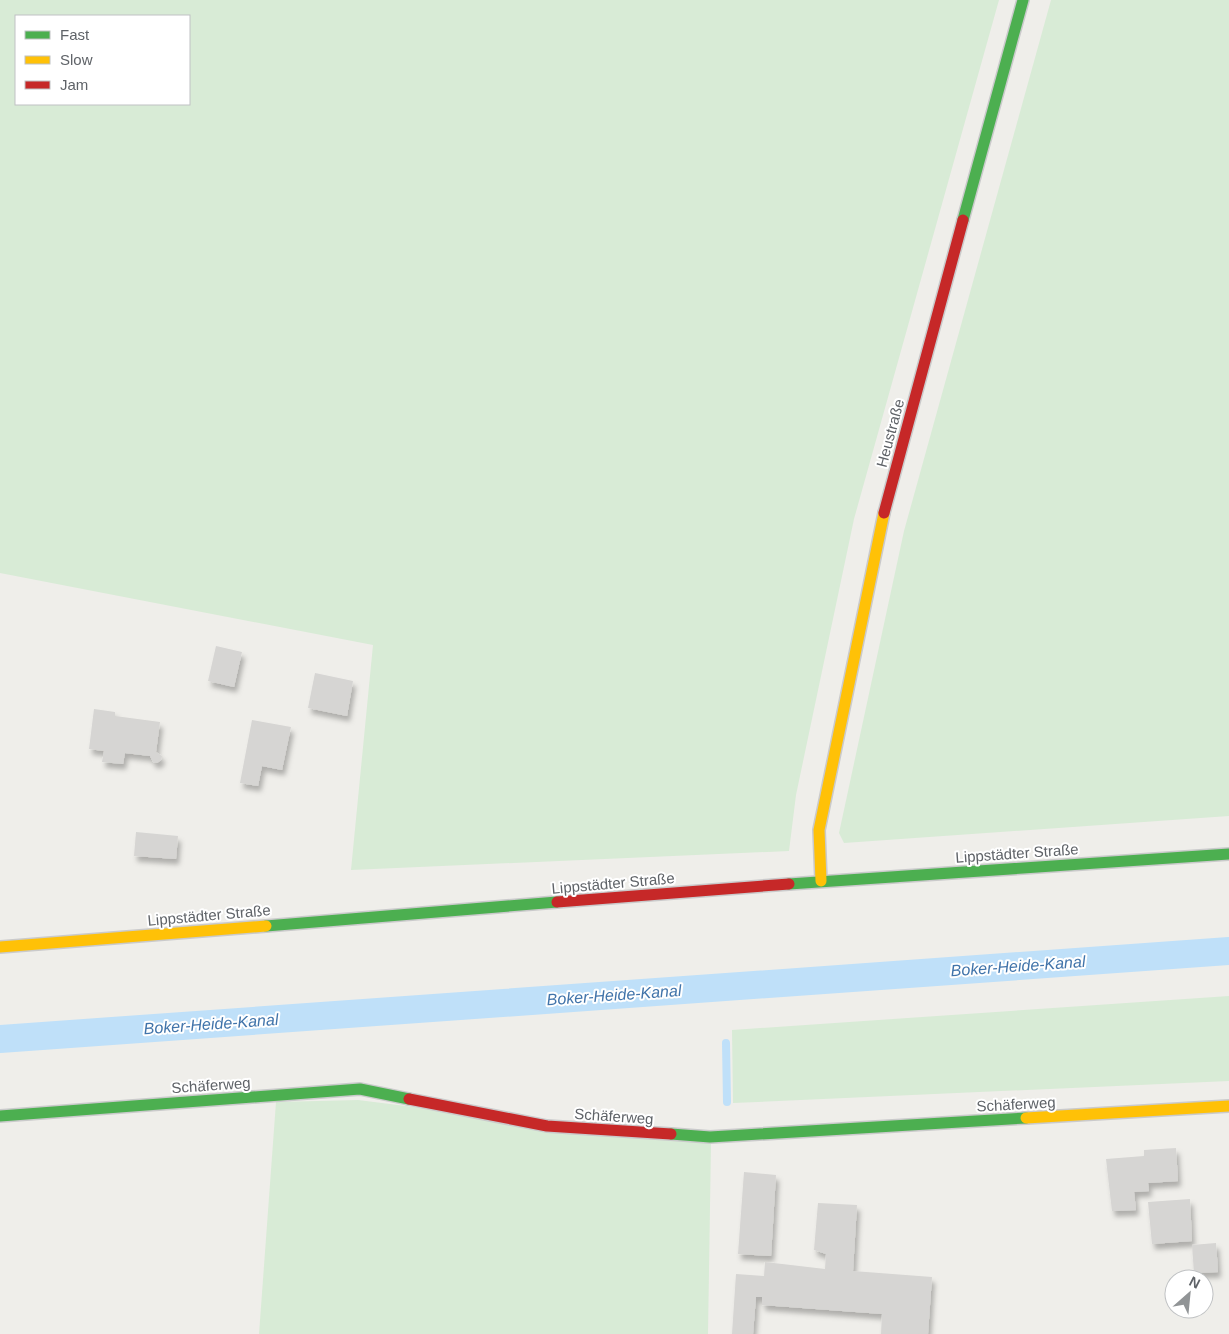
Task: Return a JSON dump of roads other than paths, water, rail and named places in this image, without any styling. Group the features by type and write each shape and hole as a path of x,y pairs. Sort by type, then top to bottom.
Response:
{"street":[{"name":"Heustraße","path":"821,881 819,830 882,519 1023,0"},
{"name":"Lippstädter Straße","path":"0,947 821,881 1229,854"},
{"name":"Schäferweg","path":"0,1116 360,1089 548,1126 710,1137 1229,1106"}],"waterway":[{"name":"Boker-Heide-Kanal","path":"0,1039 1229,951"},
{"path":"726,1043 727,1102"}]}
